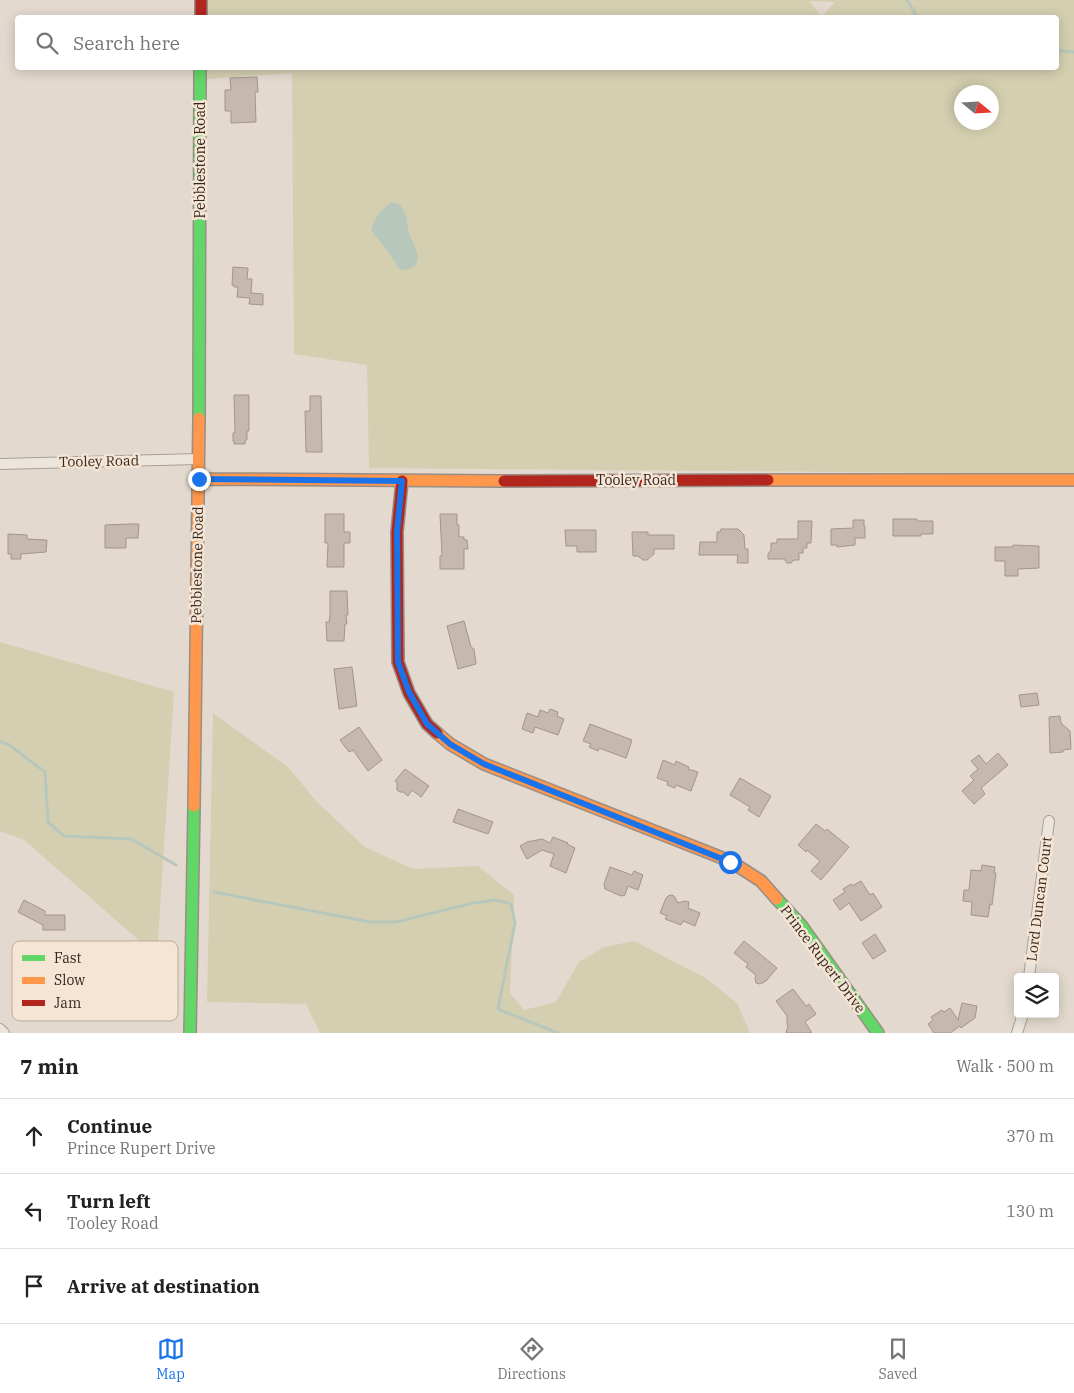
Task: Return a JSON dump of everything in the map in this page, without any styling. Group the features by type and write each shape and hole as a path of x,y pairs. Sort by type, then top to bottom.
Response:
{"street":[{"path":"200,15 201,0"},
{"name":"Pebblestone Road","path":"190,1033 199,479 200,70"},
{"name":"Tooley Road","path":"0,464 199,459"},
{"name":"Tooley Road","path":"199,479 402,481 1074,480"},
{"name":"Prince Rupert Drive","path":"402,481 397,532 398,662 409,692 427,724 450,744 484,764 730,862 762,881 801,925 878,1033"},
{"name":"Lord Duncan Court","path":"1029,973 1048,821"},
{"path":"1017,1033 1022,1018"},
{"path":"0,1029 4,1033"}],"shaded area":[{"path":"208,0 1074,0 1074,474 369,468 367,365 294,354 292,73 207,79 207,70 1059,70 1059,15 823,15 835,2 810,1 820,15 208,15"},
{"path":"392,202 401,205 407,218 408,231 416,249 418,257 416,265 410,269 400,270 371,230 379,214"},
{"path":"0,642 174,692 158,941 140,941 24,840 0,831"},
{"path":"213,713 289,768 316,801 365,847 413,869 478,866 514,895 510,993 524,1010 556,1002 579,962 604,947 634,941 706,978 737,1003 750,1033 320,1033 306,1004 207,1002"}],"building":[{"path":"257,77 258,92 255,92 256,122 231,123 231,111 225,111 225,90 231,90 230,78"},
{"path":"233,267 248,268 247,279 252,279 251,293 263,294 263,305 249,304 250,298 237,297 238,287 232,285"},
{"path":"234,395 249,395 249,431 247,431 245,444 234,444 233,441 233,433 235,433"},
{"path":"310,396 321,396 322,452 306,452 305,411 310,411"},
{"path":"325,514 344,514 344,532 350,532 350,543 344,543 344,567 327,567 328,543 325,543"},
{"path":"440,514 457,514 459,537 464,537 464,540 467,540 468,549 464,549 464,569 440,569 440,556 442,556"},
{"path":"893,519 933,521 933,534 893,536"},
{"path":"853,520 864,520 865,538 855,538 855,545 837,547 837,545 831,545 831,529 853,528"},
{"path":"798,521 812,521 811,543 807,543 807,548 803,548 803,553 799,553 799,560 787,563 784,559 768,559 771,543 777,543 777,539 798,539"},
{"path":"139,524 138,538 126,538 126,548 105,548 105,525"},
{"path":"721,529 738,529 744,535 745,549 748,549 748,563 737,563 738,555 699,555 700,542 717,542 717,532 720,532"},
{"path":"565,530 596,530 596,552 577,552 577,546 566,546"},
{"path":"632,532 648,532 648,535 674,535 674,549 654,549 654,554 647,560 633,556"},
{"path":"8,534 27,535 27,539 47,540 46,552 21,554 21,559 11,559 11,554 8,554"},
{"path":"1013,545 1039,546 1039,568 1018,569 1018,576 1005,576 1005,561 995,561 995,547 1013,547"},
{"path":"330,591 347,591 348,615 346,615 347,624 345,624 344,641 327,641 326,622 329,622 330,616"},
{"path":"464,621 471,647 474,649 476,664 458,669 447,626"},
{"path":"352,667 357,706 339,709 334,669"},
{"path":"1037,693 1039,705 1021,707 1019,695"},
{"path":"550,709 558,712 557,716 564,719 558,735 535,727 533,733 522,729 527,713 538,717 540,710 548,713"},
{"path":"1060,716 1061,723 1070,731 1071,749 1050,753 1049,717"},
{"path":"590,724 632,740 626,758 599,748 598,751 589,747 591,744 583,741"},
{"path":"359,727 382,760 368,771 353,750 349,752 340,740"},
{"path":"998,753 1008,765 981,788 985,794 974,804 962,791 974,780 970,776 978,769 971,761 979,755 986,764"},
{"path":"663,760 675,765 676,761 689,767 688,769 698,772 691,791 676,785 675,788 667,785 668,782 657,778"},
{"path":"405,769 429,786 421,797 412,790 408,796 397,790 397,782 395,781"},
{"path":"740,778 771,796 759,817 748,810 750,807 730,795"},
{"path":"458,809 493,822 488,834 453,822"},
{"path":"816,824 825,831 827,829 849,847 821,880 811,871 820,861 798,845"},
{"path":"553,837 575,848 566,873 550,866 554,854 542,850 527,859 520,846 527,842 542,839 550,843"},
{"path":"982,865 995,867 994,873 996,873 992,905 990,904 988,917 971,915 972,902 963,901 964,890 969,890 971,870 981,871"},
{"path":"610,867 632,875 634,871 643,875 638,890 628,886 625,895 621,896 605,889 604,884"},
{"path":"861,881 870,895 873,893 882,907 861,921 849,903 840,910 833,900 845,892 843,889"},
{"path":"671,895 674,896 678,903 689,902 688,908 700,913 695,926 683,921 681,925 665,919 667,916 660,913 666,898"},
{"path":"24,900 45,911 45,915 65,915 65,930 43,930 43,925 18,912"},
{"path":"875,934 886,951 873,959 862,943"},
{"path":"744,941 777,968 766,981 760,984 756,983 756,975 746,967 748,964 734,953"},
{"path":"793,989 806,1006 809,1004 816,1014 805,1022 812,1033 786,1033 788,1026 787,1016 776,1001"},
{"path":"962,1003 977,1006 975,1018 950,1033 934,1033 928,1024 933,1020 931,1017 942,1010 944,1012 950,1008 958,1020"}],"waterway":[{"path":"907,0 916,15"},
{"path":"1059,50 1074,52"},
{"path":"0,742 8,744 45,772 48,822 64,836 131,839 176,865"},
{"path":"214,892 370,922 396,922 473,903 496,900 511,904 515,923 498,1009 558,1033"}],"traffic: fast":[{"path":"199,418 200,70"},
{"path":"190,1033 194,806"},
{"path":"777,899 801,925 878,1033"}],"traffic: slow":[{"path":"194,806 199,418"},
{"path":"199,479 504,481"},
{"path":"768,480 1074,480"},
{"path":"437,733 450,744 484,764 730,861 761,881 777,899"}],"traffic: jam":[{"path":"201,0 201,15"},
{"path":"504,481 768,480"},
{"path":"402,481 397,532 398,662 409,693 427,724 437,733"}],"route":[{"path":"199,479 402,481 397,532 398,662 409,692 427,724 450,744 484,764 730,862"}]}
